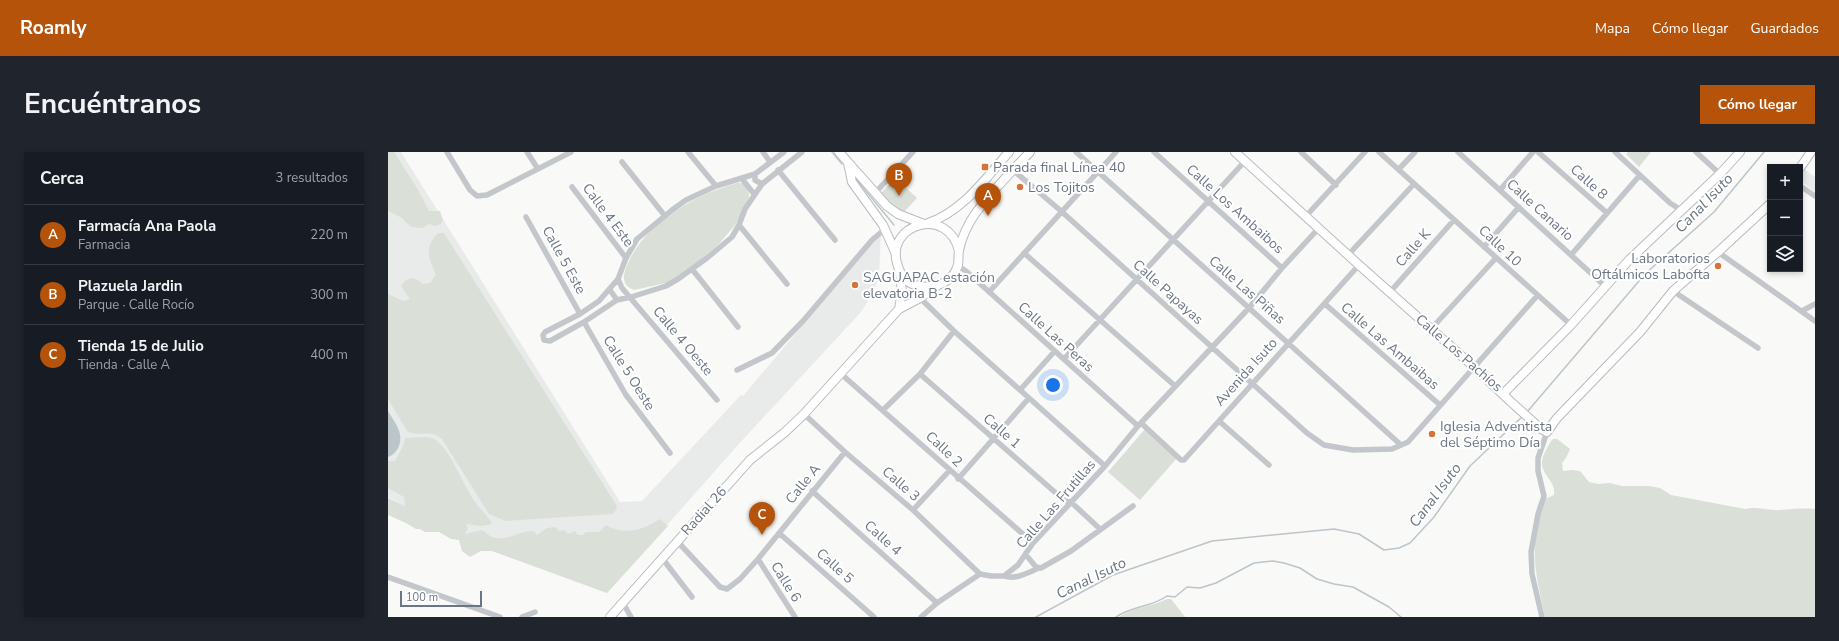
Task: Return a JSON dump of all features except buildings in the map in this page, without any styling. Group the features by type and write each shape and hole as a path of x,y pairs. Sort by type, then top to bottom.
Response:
{"street":[{"path":"447,152 470,190 476,196 487,195 571,152"},
{"path":"527,152 538,169"},
{"path":"688,152 716,186"},
{"path":"763,152 770,162"},
{"path":"784,152 755,174 716,186 686,200 665,216 637,239 626,258 618,279 610,290 599,301 580,314 545,332 543,339 550,341 584,322 617,300 632,297 666,286 692,269 732,237 739,226 745,210 754,194 762,184 802,152"},
{"path":"839,152 887,206 898,214 926,224 944,228 952,234 957,242 959,251"},
{"path":"875,193 913,152"},
{"path":"896,255 898,246 907,231 915,226 926,224 947,216 974,191 1009,152"},
{"path":"899,268 907,281 915,285 929,287 937,286 950,278 958,266 959,251 966,230 983,204 1030,152"},
{"name":"Calle Las Piñas","path":"1076,152 1402,445"},
{"path":"989,292 1116,152"},
{"name":"Calle Los Ambaibos","path":"1154,152 1282,268"},
{"name":"Calle Los Pachíos","path":"1236,152 1306,216 1318,229 1503,394 1571,325 1629,260 1720,174 1740,152"},
{"path":"1301,152 1336,185"},
{"path":"1306,216 1365,152"},
{"name":"Calle 10","path":"1379,152 1537,296 1571,325"},
{"path":"1399,169 1415,152"},
{"name":"Calle Canario","path":"1458,152 1606,286"},
{"path":"1500,190 1533,152"},
{"name":"Calle 8","path":"1538,152 1607,213"},
{"path":"1615,152 1670,203 1681,210"},
{"path":"1696,152 1720,174"},
{"path":"1803,164 1811,152"},
{"path":"1064,359 1245,160"},
{"path":"622,162 665,216"},
{"path":"848,162 852,182 885,229 896,255 902,292 899,309"},
{"path":"778,170 835,240"},
{"name":"Calle Papayas","path":"1013,170 1062,211 1307,433 1324,445 1353,450 1392,449 1402,445"},
{"path":"755,174 755,180 762,184"},
{"path":"1571,255 1640,176"},
{"path":"742,179 754,194"},
{"path":"1348,255 1414,184"},
{"name":"Calle 4 Este","path":"572,187 626,258"},
{"path":"1803,188 1815,196"},
{"path":"974,191 976,200 983,204"},
{"path":"1484,247 1519,207"},
{"path":"1542,617 1532,574 1531,552 1538,514 1544,496 1538,471 1538,458 1544,430 1640,332 1673,291 1767,207"},
{"name":"Calle 5 Este","path":"526,217 580,314"},
{"name":"Calle K","path":"1390,292 1454,220"},
{"path":"739,226 787,284"},
{"path":"737,370 772,353 803,321 872,240 885,229"},
{"name":"Calle Las Frutillas","path":"1004,576 1018,565 1033,543 1105,466 1175,386 1249,308 1282,268 1318,229"},
{"path":"1718,252 1815,321"},
{"path":"1024,253 1175,386"},
{"path":"1431,329 1496,258"},
{"name":"Avenida Isuto","path":"1184,460 1359,265"},
{"name":"Calle Las Peras","path":"958,266 966,271 1054,352 1181,460 1184,460"},
{"path":"692,269 738,327"},
{"name":"Calle 4 Oeste","path":"618,279 622,288 632,297 717,400"},
{"name":"Radial 26","path":"610,617 750,460 784,433 804,414 840,372 899,309 920,298 937,286"},
{"path":"610,290 617,300"},
{"path":"1673,291 1758,348"},
{"path":"1402,445 1408,442 1537,296"},
{"path":"920,298 954,331 1105,466"},
{"name":"Calle Las Ambaibas","path":"1325,304 1440,405"},
{"path":"1802,311 1815,304"},
{"name":"Calle 5 Oeste","path":"584,322 626,395 670,453"},
{"path":"883,410 920,374 954,331"},
{"path":"1020,390 1054,352"},
{"name":"Calle 2","path":"840,372 950,470 958,479 1033,543"},
{"name":"Calle 1","path":"920,374 994,440 1065,501 1071,502 1100,529"},
{"path":"1503,394 1510,402 1544,430"},
{"path":"958,479 994,440 1029,398"},
{"name":"Calle 3","path":"804,414 845,452 913,510 980,574"},
{"path":"1219,421 1269,465"},
{"name":"Calle A","path":"677,541 720,587 727,589 733,586 758,559 845,452"},
{"path":"913,510 950,470"},
{"name":"Calle 4","path":"812,491 937,603"},
{"path":"921,617 937,603 980,574 1010,578 1039,568 1071,551 1133,506"},
{"name":"Calle 5","path":"779,532 874,617"},
{"path":"1026,555 1039,568"},
{"path":"662,558 692,597"},
{"name":"Calle 6","path":"758,559 794,617"},
{"path":"388,577 500,617"},
{"path":"623,603 631,617"},
{"path":"522,617 535,612"}],"shaded area":[{"path":"388,152 401,152 620,502 642,501 741,395 743,396 881,232 879,278 871,296 861,312 737,446 607,593 492,551 388,497"},
{"path":"388,152 394,152 417,188 429,211 440,211 443,220 441,224 435,226 429,224 423,228 411,227 402,218 388,211"},
{"path":"1628,152 1651,152 1639,167 1626,154"},
{"path":"1804,169 1815,177 1815,192 1803,182"},
{"path":"895,178 917,198 903,213 897,210 880,194"},
{"path":"737,183 741,183 746,188 749,193 749,198 736,224 718,245 678,277 666,283 634,290 626,285 624,274 632,255 656,226 670,214 703,195"},
{"path":"438,233 444,233 617,506 616,510 612,514 506,521 489,514 442,439 429,433 416,434 407,431 388,399 388,294 403,301 410,299 401,286 406,280 414,278 423,284 430,283 436,275 431,263 429,248 433,238"},
{"path":"388,411 400,432 400,441 397,450 388,457"},
{"path":"1145,429 1177,458 1140,500 1108,472"},
{"path":"426,437 435,439 448,453 475,502 492,524 482,526 466,524 468,528 465,534 482,530 492,537 503,538 529,531 534,531 537,535 547,528 555,527 559,531 564,530 568,534 575,531 578,535 583,535 586,532 599,532 606,525 627,531 640,529 660,519 668,526 607,593 492,551 481,551 470,557 462,551 459,540 451,539 439,532 425,532 420,529 416,529 388,515 388,498 405,506 404,497 388,488 388,461 395,461 403,446 405,438"},
{"path":"1553,439 1557,439 1570,449 1562,463 1563,471 1580,471 1589,482 1598,484 1610,483 1622,486 1649,486 1660,488 1671,495 1745,509 1815,509 1815,617 1545,617 1536,570 1535,542 1545,499 1554,495 1552,484 1542,466 1542,459"},
{"path":"1171,599 1185,617 1119,617 1131,611"}],"waterway":[{"path":"832,152 842,164"},
{"name":"Canal Isuto","path":"1527,412 1645,274 1714,212 1764,152"},
{"path":"856,179 894,225"},
{"name":"Canal Isuto","path":"1036,617 1113,575 1212,541 1334,529 1359,534 1384,550 1399,548 1410,543 1434,517 1470,466 1523,416"},
{"path":"1116,617 1122,613 1161,600 1167,596 1175,597 1187,587 1200,588 1216,583 1254,563 1273,561 1300,568 1317,579 1353,587 1389,607 1401,617"}],"place":[{"name":"Parada final Línea 40","path":"985,167"},
{"name":"Los Tojitos","path":"1020,187"},
{"name":"Plazuela Jardin","path":"899,196"},
{"name":"Farmacía Ana Paola","path":"988,216"},
{"name":"Laboratorios Oftálmicos Labofta","path":"1718,266"},
{"name":"SAGUAPAC estación elevatoria B-2","path":"855,285"},
{"name":"Iglesia Adventista del Séptimo Día","path":"1432,434"},
{"name":"Tienda 15 de Julio","path":"762,535"}]}
